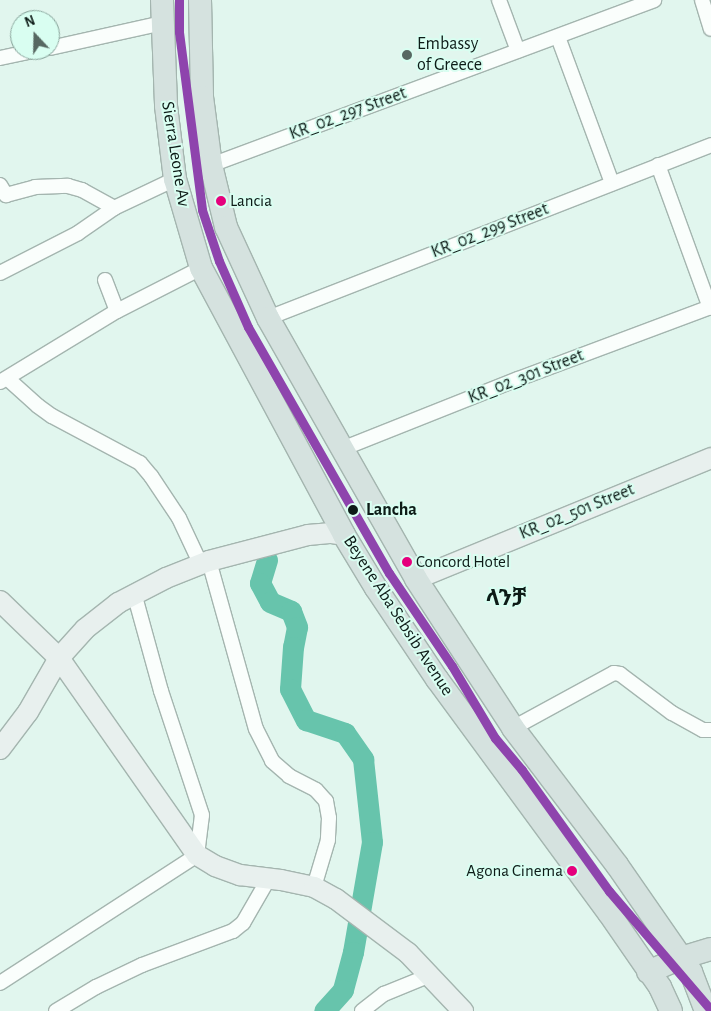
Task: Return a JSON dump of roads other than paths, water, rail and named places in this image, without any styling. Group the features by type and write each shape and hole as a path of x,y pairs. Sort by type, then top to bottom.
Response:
{"main road":[{"name":"Sierra Leone Av","path":"162,0 166,106 175,180 201,268 231,328"},
{"name":"Sierra Leone Av","path":"200,0 202,97 211,165 226,228 268,318"},
{"name":"Beyene Aba Sebsib Avenue","path":"268,318 416,579 513,728 686,965 706,1011"},
{"name":"Beyene Aba Sebsib Avenue","path":"231,328 344,535 437,679 609,913 654,979 671,1011"},
{"path":"609,913 636,894"},
{"path":"654,979 686,965 711,949"},
{"path":"686,965 711,959"}],"street":[{"path":"498,0 518,51"},
{"name":"KR_02_297 Street","path":"211,165 518,51 558,38 654,0"},
{"path":"702,0 711,29"},
{"path":"60,46 163,23"},
{"path":"558,38 612,183"},
{"name":"KR_02_299 Street","path":"268,318 711,145"},
{"path":"658,165 711,308"},
{"path":"0,273 78,233 114,208 175,180"},
{"path":"2,193 35,187 68,186 82,190 114,208"},
{"path":"201,268 117,311 4,381 52,416 140,463 179,518 205,563 256,729 272,761 289,776 316,790 326,801 329,818 328,840 314,887"},
{"path":"105,280 117,311"},
{"name":"KR_02_301 Street","path":"342,449 518,379 711,308"},
{"name":"KR_02_501 Street","path":"416,579 711,458"},
{"path":"276,542 304,528 330,508"},
{"path":"3,738 28,712 59,658 85,629 134,593 205,563 276,542 320,533 344,535"},
{"path":"0,984 197,854 202,815 161,691 134,593"},
{"path":"0,601 59,658 197,854 215,866 240,875 269,878 314,887 336,898 408,953 463,1011"},
{"path":"513,728 614,674 620,674 672,713 703,730 711,730"},
{"path":"56,1011 96,987 142,965 233,932 243,923 269,878"},
{"path":"362,1011 384,994 428,976"}],"waterway":[{"path":"267,560 260,583 270,602 291,611 297,627 293,647 290,689 306,720 345,733 363,759 372,842 353,952 343,990 324,1011"}],"place":[{"name":"Embassy of Greece","path":"407,55"},
{"name":"Lancia","path":"221,201"},
{"name":"Lancha","path":"353,510"},
{"name":"Concord Hotel","path":"407,562"},
{"name":"Agona Cinema","path":"572,871"}],"district":[{"name":"ላንቻ","path":"506,599"}]}
